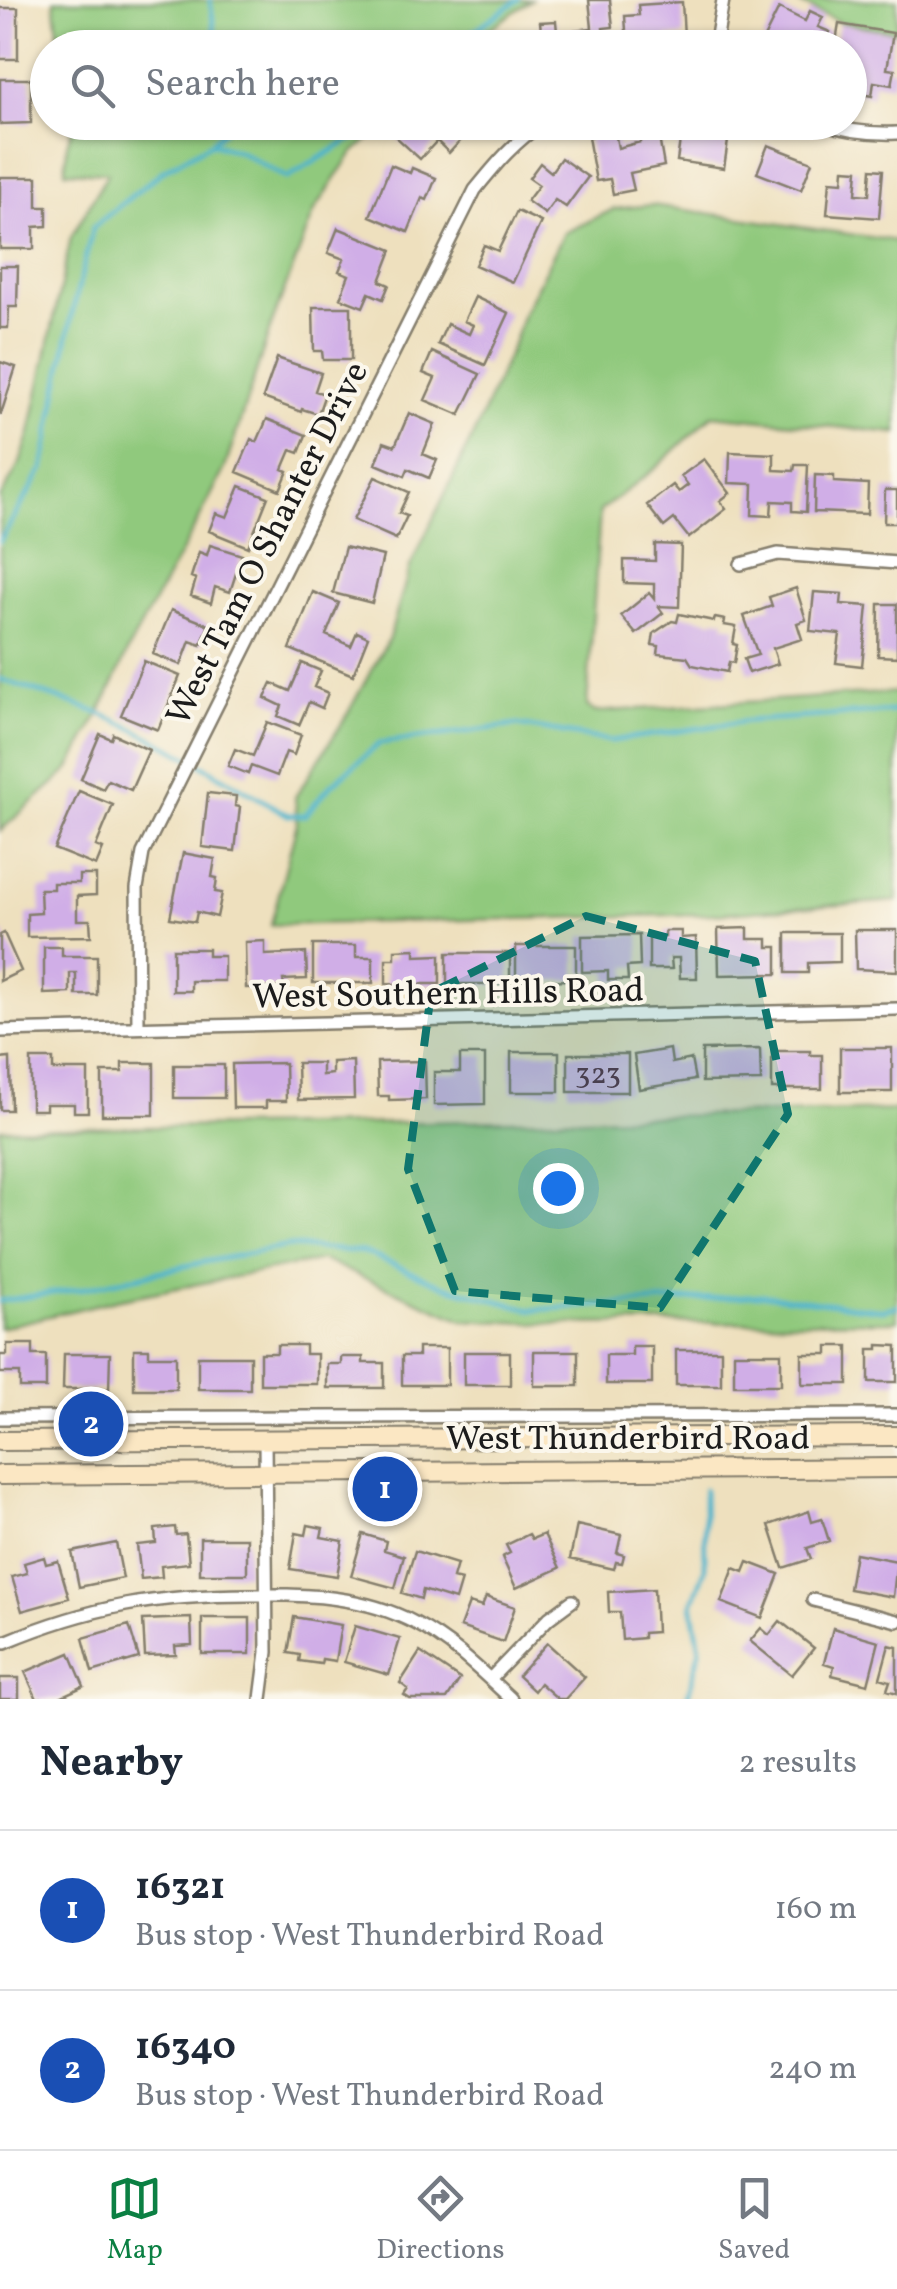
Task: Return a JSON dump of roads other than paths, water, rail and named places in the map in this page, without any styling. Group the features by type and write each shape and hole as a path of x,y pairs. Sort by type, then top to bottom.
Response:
{"main road":[{"path":"677,1436 677,1469"},
{"name":"West Thunderbird Road","path":"0,1441 897,1436"},
{"path":"188,1440 189,1472"},
{"name":"West Thunderbird Road","path":"0,1475 897,1468"}],"street":[{"path":"719,30 723,0"},
{"path":"867,133 897,133"},
{"name":"West Tam O Shanter Drive","path":"138,1027 137,888 143,853 476,190 521,140"},
{"path":"741,564 778,554 897,562"},
{"name":"West Southern Hills Road","path":"0,1031 897,1010"},
{"name":"West Thunderbird Road","path":"0,1418 897,1415"},
{"path":"188,1417 188,1440"},
{"path":"260,1699 267,1652 265,1440"},
{"path":"5,1642 88,1612 138,1601 205,1595 334,1597 413,1622 450,1644 511,1699"},
{"path":"813,1600 897,1622"},
{"path":"490,1680 549,1618 572,1601"}],"waterway":[{"path":"210,0 214,30"},
{"path":"475,30 518,0"},
{"path":"0,541 43,469 93,227 164,170 214,140"},
{"path":"211,143 240,152 287,178 350,140"},
{"path":"0,679 145,734 288,815 305,815 330,786 380,743 518,725 611,741 748,721 897,711"},
{"path":"0,1301 85,1288 289,1246 364,1252 445,1286 531,1310 763,1295 883,1310 897,1306"},
{"path":"687,1699 700,1649 692,1604 705,1569 704,1489"}],"place":[{"name":"16340","path":"91,1424"},
{"name":"16321","path":"385,1489"}]}
